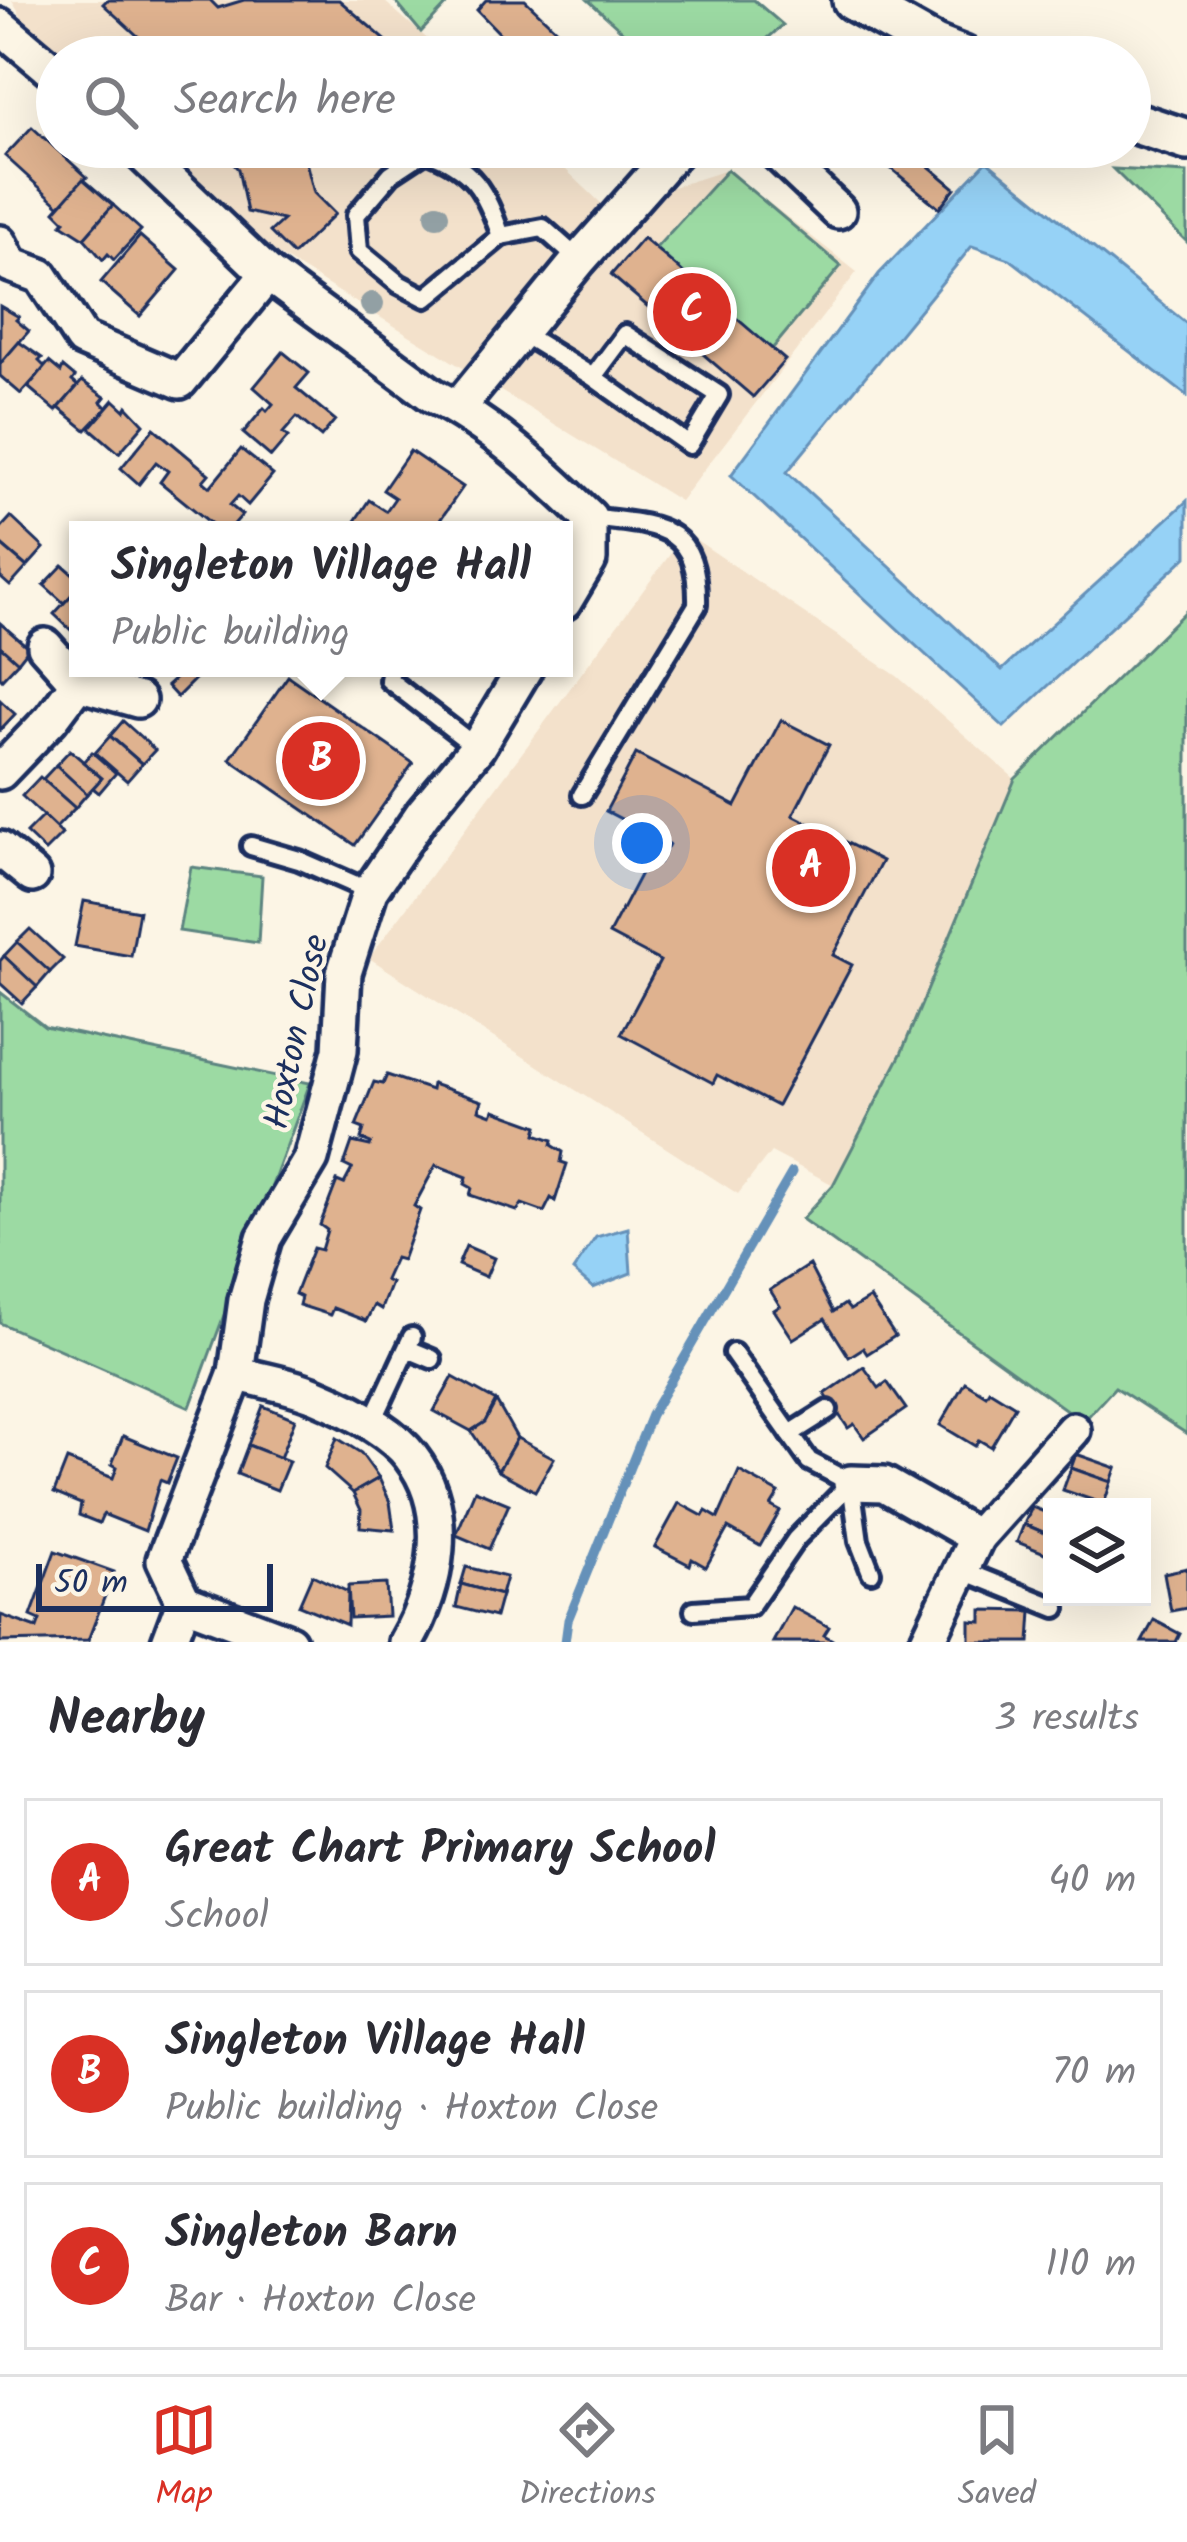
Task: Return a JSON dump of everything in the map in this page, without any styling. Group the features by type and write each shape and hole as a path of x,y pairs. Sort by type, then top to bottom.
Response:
{"street":[{"path":"854,0 917,36"},
{"path":"0,26 36,56"},
{"path":"1151,128 1187,140"},
{"path":"156,168 268,274 531,461 589,517 590,560 573,587"},
{"path":"458,408 661,168"},
{"path":"793,168 838,211"},
{"path":"0,243 11,265 41,276 82,339 179,381 268,274"},
{"path":"45,646 69,673"},
{"path":"73,677 78,683 138,700"},
{"name":"Hoxton Close","path":"184,1602 164,1560 236,1373 246,1300 264,1238 311,1159 340,1050 344,974 370,891 423,813 477,748 520,677"},
{"path":"0,772 78,683"},
{"path":"0,849 32,875"},
{"path":"236,1373 315,1395 371,1425 412,1457 436,1515 436,1552 427,1606 406,1642"},
{"path":"927,1642 977,1537 1073,1430"},
{"path":"851,1483 884,1484 977,1537"},
{"path":"169,1642 184,1602 289,1642"}],"lane":[{"path":"400,168 356,215 359,251 399,284 426,298 501,236 543,228 579,260"},
{"path":"462,168 486,194 501,236"},
{"path":"523,334 689,445 719,395 625,334 593,377"},
{"path":"582,795 697,605 696,569 682,540 664,526 589,517"},
{"path":"390,677 477,748"},
{"path":"251,846 299,860 370,891"},
{"path":"371,1425 410,1343 432,1359"},
{"path":"733,1353 808,1461 851,1483"},
{"path":"790,1434 828,1410"},
{"path":"851,1483 859,1541 871,1572"},
{"path":"694,1610 750,1606 796,1539 851,1483"},
{"path":"964,1570 1056,1608"}],"shaded area":[{"path":"12,0 383,0 424,36 42,36"},
{"path":"178,168 564,168 606,208 727,170 857,272 680,501 246,235"},
{"path":"686,533 897,676 1015,779 1187,610 993,1269 771,1152 738,1194 369,958"}],"green space":[{"path":"394,0 451,0 421,32"},
{"path":"588,0 754,0 783,25 770,36 628,36"},
{"path":"1113,169 1187,173 1187,242"},
{"path":"727,170 841,266 772,349 655,249"},
{"path":"1187,610 1187,1434 1115,1387 1083,1422 802,1219 833,1185 901,1054 1015,779"},
{"path":"191,867 262,876 258,943 179,931"},
{"path":"0,992 45,1027 310,1083 190,1407 0,1323"}],"water":[{"path":"980,168 996,168 1187,324 1187,396 1010,259 972,246 787,472 1002,670 1187,501 1187,556 1004,727 731,475 879,274"},
{"path":"628,1228 631,1273 593,1288 573,1271 596,1237"}],"building":[{"path":"107,0 210,0 218,8 244,0 339,0 381,36 138,36 103,4"},
{"path":"486,0 525,0 563,36 502,36 477,10"},
{"path":"32,127 36,131 36,168 77,168 87,177 60,206 5,156"},
{"path":"308,168 314,193 335,214 293,255 270,232 283,220 247,212 238,169"},
{"path":"890,168 931,168 955,188 939,208"},
{"path":"83,179 113,205 84,238 62,224 65,221 55,211"},
{"path":"113,205 141,230 114,260 108,254 103,260 84,238"},
{"path":"140,236 179,270 140,316 101,282"},
{"path":"643,238 785,360 753,397 611,275"},
{"path":"0,306 19,317 16,320 29,331 0,364"},
{"path":"19,342 42,358 39,361 45,367 21,394 0,376 0,364"},
{"path":"283,352 309,373 296,388 335,420 321,437 297,417 271,457 243,433 273,404 254,387"},
{"path":"49,362 61,372 63,367 78,386 56,411 28,387"},
{"path":"82,381 105,397 101,402 107,408 86,430 59,408"},
{"path":"114,400 144,424 119,453 90,428"},
{"path":"154,428 209,474 203,481 210,487 241,449 273,475 248,505 238,496 230,505 242,515 237,521 208,521 160,482 168,471 156,462 139,484 121,468"},
{"path":"410,451 463,487 439,521 355,521 369,500 386,511 395,498 383,490"},
{"path":"11,517 44,548 27,567 0,544 0,529"},
{"path":"0,544 27,567 10,586 0,577"},
{"path":"63,565 69,570 69,598 64,603 44,585"},
{"path":"69,598 69,628 54,614"},
{"path":"0,623 29,648 18,662 0,646"},
{"path":"0,646 18,662 2,679 0,677"},
{"path":"177,677 197,677 177,697 167,686"},
{"path":"289,677 413,763 355,845 230,759"},
{"path":"0,700 15,714 0,730"},
{"path":"781,720 829,745 793,815 882,861 833,955 852,965 777,1106 717,1075 713,1083 621,1034 660,961 609,934 649,858 659,863 669,844 606,811 636,754 736,806"},
{"path":"123,721 155,750 142,764 110,736"},
{"path":"110,736 142,764 127,781 95,753"},
{"path":"70,750 102,778 87,794 56,765"},
{"path":"92,752 116,773 99,793 93,788 102,778 83,762"},
{"path":"56,765 87,794 75,808 43,779"},
{"path":"40,777 75,808 56,828 22,796"},
{"path":"43,816 62,834 45,851 26,833"},
{"path":"84,901 139,911 131,956 75,946"},
{"path":"30,929 63,959 50,972 17,942"},
{"path":"17,942 50,972 37,987 4,956"},
{"path":"4,956 37,987 22,1003 0,983"},
{"path":"387,1075 431,1090 432,1084 482,1101 479,1110 492,1115 494,1110 538,1126 536,1134 553,1140 552,1145 563,1152 561,1162 567,1164 555,1201 551,1198 544,1212 522,1204 517,1211 470,1195 467,1177 436,1165 414,1206 420,1210 402,1260 395,1258 385,1280 391,1283 381,1309 374,1305 366,1321 333,1308 330,1315 299,1305 301,1297 295,1294 313,1248 321,1250 327,1230 320,1225 337,1181 344,1184 352,1169 344,1165 352,1142 370,1146 361,1139 364,1129 356,1126 374,1082 383,1084"},
{"path":"466,1246 494,1258 486,1277 458,1265"},
{"path":"809,1265 833,1312 845,1304 850,1310 870,1298 895,1336 867,1354 863,1348 849,1357 825,1319 793,1339 774,1310 780,1306 770,1290"},
{"path":"864,1367 879,1388 887,1382 906,1409 864,1438 854,1424 848,1428 825,1394"},
{"path":"453,1377 496,1401 485,1422 471,1431 434,1411"},
{"path":"965,1382 1015,1406 991,1447 979,1440 975,1446 940,1425"},
{"path":"496,1401 517,1438 498,1471 471,1431 485,1422"},
{"path":"263,1406 295,1419 280,1458 248,1445"},
{"path":"123,1436 177,1458 167,1483 160,1480 145,1531 103,1514 99,1523 79,1515 81,1504 54,1493 67,1460 113,1478 117,1467 112,1464"},
{"path":"337,1438 361,1453 379,1478 353,1493 325,1468"},
{"path":"517,1438 554,1458 535,1491 498,1471"},
{"path":"248,1445 289,1461 277,1490 237,1474"},
{"path":"1076,1454 1116,1468 1111,1482 1071,1468"},
{"path":"1071,1468 1111,1482 1106,1498 1063,1490"},
{"path":"739,1471 779,1493 771,1506 780,1511 760,1546 728,1528 706,1567 692,1559 690,1565 655,1547 679,1503 718,1518"},
{"path":"379,1478 390,1502 394,1530 360,1527 361,1510 353,1493"},
{"path":"475,1490 509,1504 489,1549 456,1535"},
{"path":"1032,1507 1043,1511 1043,1532 1024,1524"},
{"path":"1024,1524 1043,1532 1043,1552 1017,1542"},
{"path":"55,1551 114,1572 88,1640 0,1642 1,1615 37,1628 40,1620 31,1616"},
{"path":"466,1567 506,1577 501,1595 461,1584"},
{"path":"1187,1568 1187,1608 1171,1611 1164,1573"},
{"path":"312,1575 348,1592 347,1625 299,1605"},
{"path":"386,1584 388,1616 350,1618 348,1586"},
{"path":"461,1584 501,1595 495,1617 456,1607"},
{"path":"792,1607 829,1627 824,1635 836,1642 773,1642"},
{"path":"982,1610 1032,1611 1030,1642 970,1642 970,1621 982,1622"},
{"path":"1154,1620 1180,1634 1176,1642 1142,1642"}],"waterway":[{"path":"565,1642 568,1620 651,1415 792,1172"}],"place":[{"name":"Singleton Barn","path":"692,312"},
{"name":"Singleton Village Hall","path":"321,761"},
{"name":"Great Chart Primary School","path":"811,868"}]}
